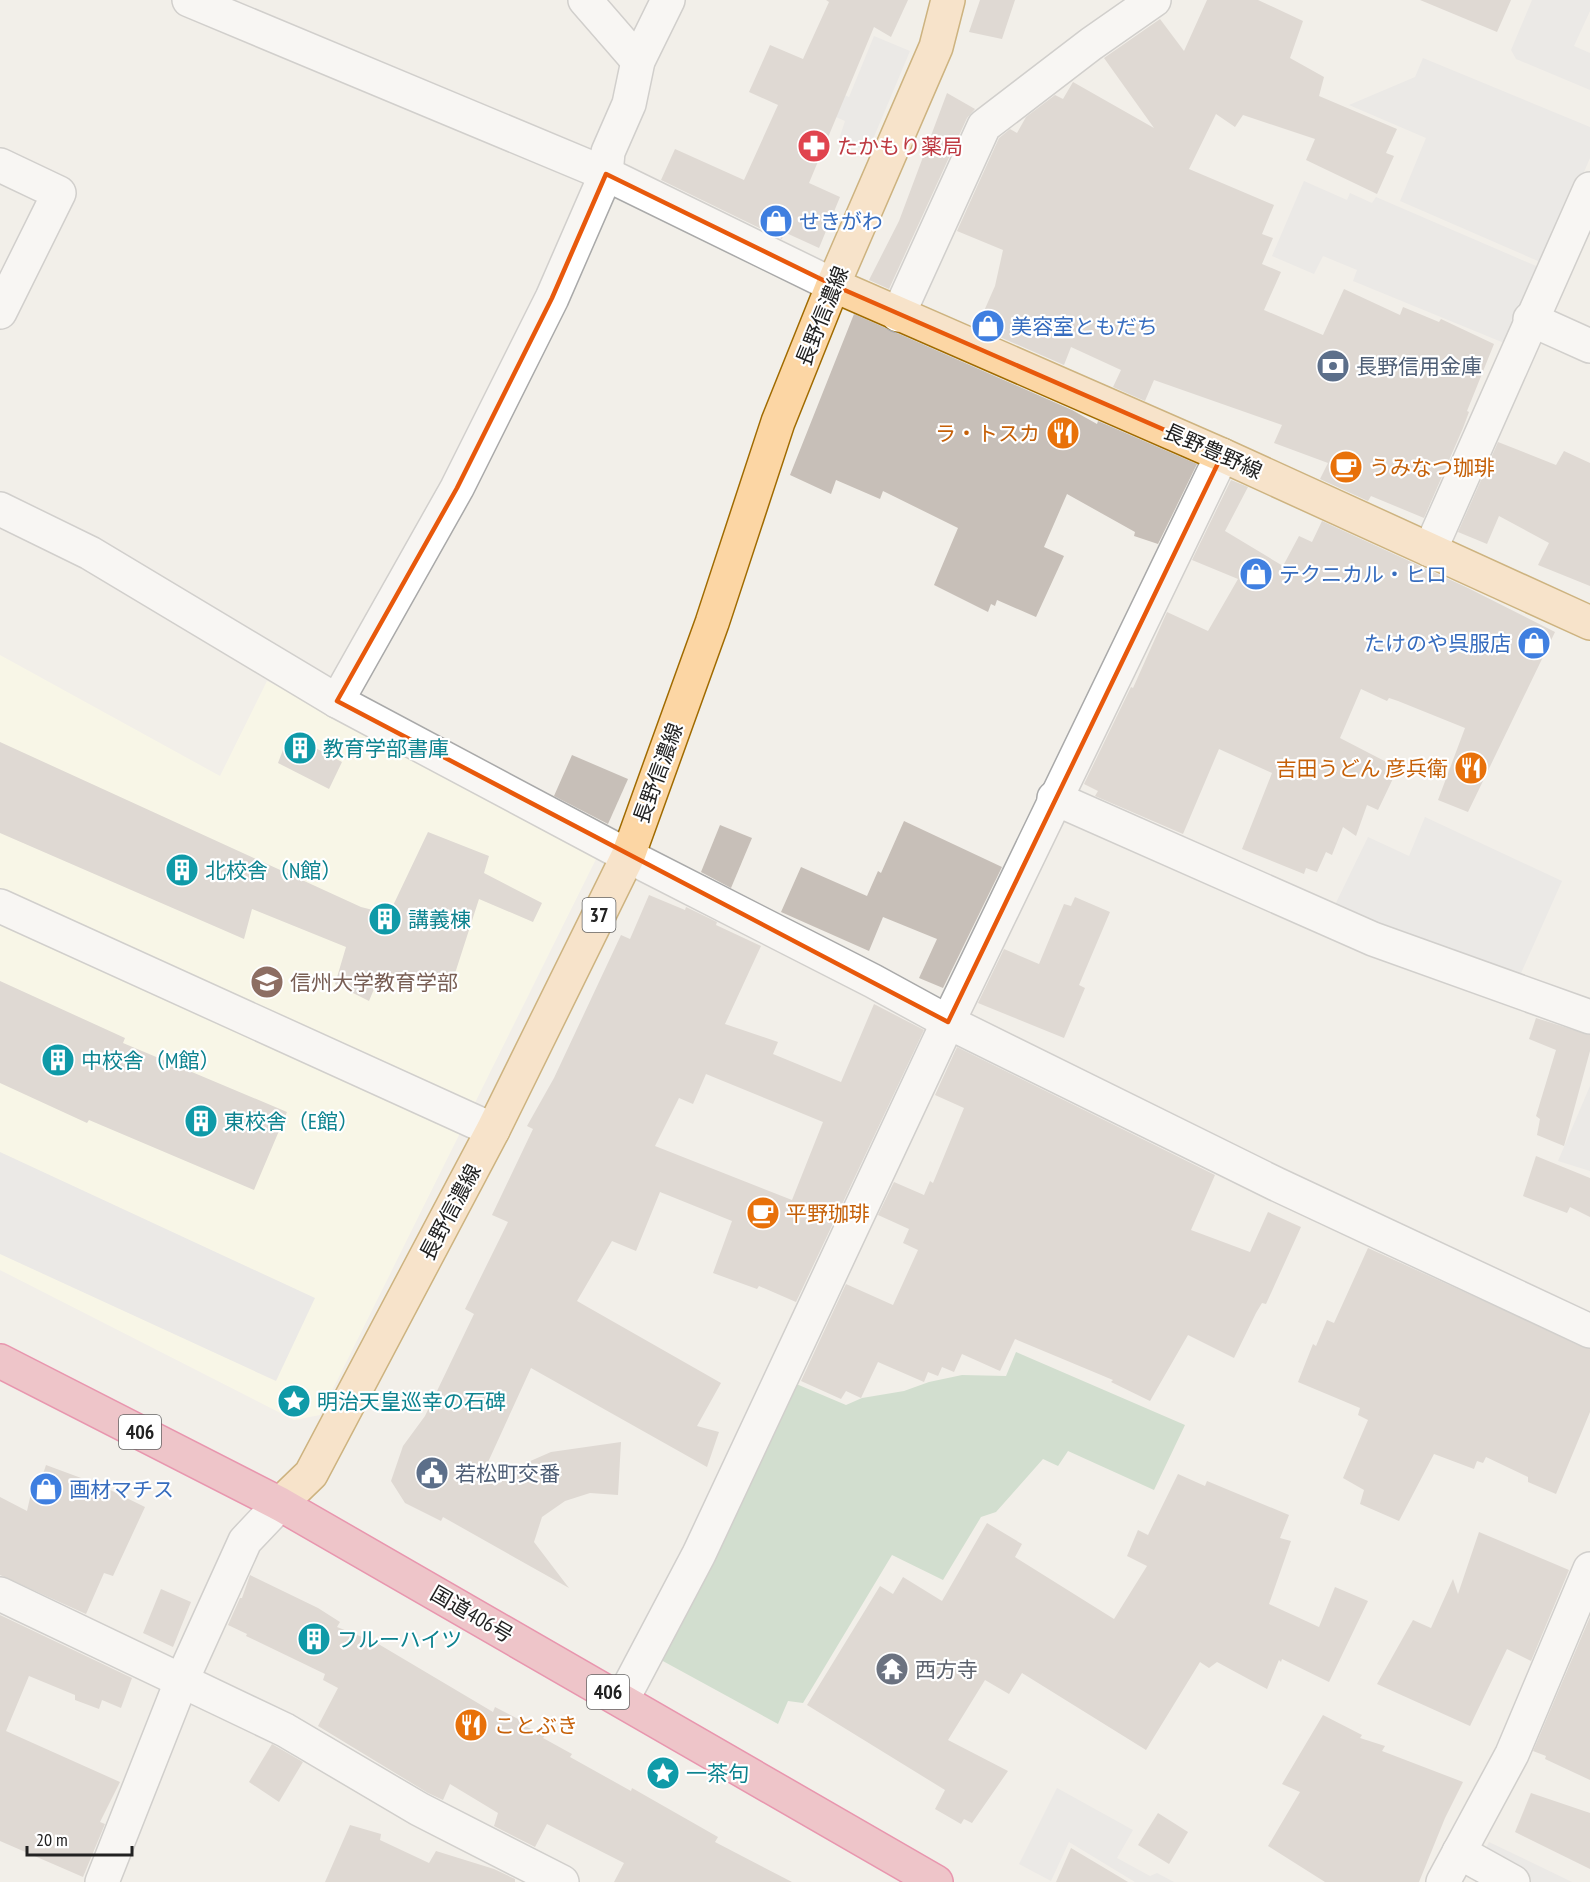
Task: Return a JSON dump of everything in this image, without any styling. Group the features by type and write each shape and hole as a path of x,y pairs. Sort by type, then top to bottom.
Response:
{"highway":[{"name":"国道406号","path":"0,1360 280,1504 936,1882"}],"main road":[{"name":"長野信濃線","path":"280,1504 311,1474 493,1130 628,856 712,623 778,422 833,285 936,47 948,0"},
{"name":"長野豊野線","path":"833,285 1222,455 1590,622"}],"street":[{"path":"189,0 606,174 833,285"},
{"path":"585,0 638,61"},
{"path":"337,701 457,488 552,298 606,174 608,152 628,104 638,61 668,0"},
{"path":"898,315 984,126 1091,44 1154,0"},
{"path":"0,165 59,193 0,312"},
{"path":"1430,550 1530,319 1590,189"},
{"path":"1530,319 1590,346"},
{"path":"622,1700 699,1554 1054,798 1222,455"},
{"path":"0,510 90,553 337,701 628,856 864,976 948,1022 1276,1184 1590,1331"},
{"path":"1054,798 1373,939 1590,1017"},
{"path":"0,906 493,1130"},
{"path":"102,1882 181,1682 245,1541 280,1504"},
{"path":"1443,1882 1512,1754 1590,1569"},
{"path":"0,1594 285,1730 419,1809 562,1882"},
{"path":"1459,1852 1513,1882"}],"highlighted area":[{"path":"606,174 833,285 1222,455 948,1022 337,701 457,488 552,298"}],"shaded area":[{"path":"1532,0 1590,0 1590,11 1574,46 1590,53 1590,90 1516,59 1511,50"},
{"path":"874,36 910,51 868,151 839,139 845,121 786,95 795,74 849,97"},
{"path":"1423,58 1590,127 1590,158 1545,264 1400,201 1426,138 1349,105 1415,77"},
{"path":"1304,181 1347,200 1350,193 1372,203 1376,197 1543,269 1509,345 1353,281 1357,270 1323,256 1314,274 1272,256"},
{"name":"信州大学教育学部","path":"0,655 220,776 267,681 602,847 320,1415 294,1420 0,1270"},
{"path":"1425,817 1562,881 1518,980 1332,911 1368,837 1409,856"},
{"path":"1590,1086 1590,1171 1558,1161"},
{"path":"0,1152 315,1298 276,1381 0,1254"},
{"path":"1016,1352 1185,1425 1154,1490 1068,1451 1058,1466 1043,1459 996,1512 981,1517 943,1580 892,1555 803,1703 788,1701 778,1724 661,1660 794,1383 846,1405 862,1398 904,1391 929,1382 962,1375 1006,1376"},
{"path":"1057,1788 1133,1830 1117,1858 1150,1876 1157,1873 1174,1882 1135,1882 1069,1842 1051,1881 1019,1864"},
{"path":"1489,1842 1572,1882 1483,1882 1472,1877"}],"building":[{"path":"826,0 908,0 891,37 874,27 809,183 840,197 819,248 784,232 782,239 661,180 675,149 744,180 778,105 749,92 770,45 803,59 829,2"},
{"path":"980,0 1015,0 1002,39 969,32"},
{"path":"1207,0 1258,0 1303,21 1290,58 1324,77 1319,96 1397,129 1386,153 1394,156 1377,194 1306,160 1315,139 1243,115 1235,127 1216,114 1189,169 1274,205 1262,234 1273,238 1262,264 1281,272 1264,310 1323,335 1344,289 1400,315 1403,307 1439,322 1441,319 1494,344 1467,411 1469,412 1463,428 1424,518 1371,496 1368,501 1320,479 1328,463 1274,443 1282,425 1154,380 1145,401 1113,387 1121,370 1071,347 1064,365 977,327 995,286 1003,250 957,231 999,138 1010,129 1017,133 1026,117 1055,95 1063,99 1073,82 1154,128 1104,58 1160,19 1184,51"},
{"path":"1420,0 1511,0 1497,32"},
{"path":"947,93 975,109 967,118 889,289 869,280 899,221"},
{"path":"854,314 1072,410 1097,424 1098,421 1197,464 1158,544 1134,536 1135,532 1067,494 1044,547 1064,556 1036,617 997,600 995,606 991,604 988,612 934,585 958,528 883,491 880,499 836,480 831,494 790,475"},
{"path":"1498,442 1556,465 1564,451 1590,463 1590,586 1538,565 1549,543 1499,516 1487,544 1458,532"},
{"path":"1231,480 1248,487 1225,531 1283,566 1299,536 1312,542 1322,521 1468,588 1555,632 1468,812 1438,800 1465,728 1398,701 1389,698 1387,701 1361,689 1340,738 1398,768 1378,810 1367,805 1356,836 1343,827 1332,855 1326,852 1317,872 1306,868 1304,874 1242,849 1272,773 1219,749 1183,834 1095,796 1098,791 1084,784 1131,687 1133,688 1167,612 1208,631 1238,579 1192,560"},
{"name":"教育学部書庫","path":"289,734 342,762 329,789 278,763"},
{"name":"北校舎（N館）","path":"0,742 361,907 389,914 428,832 489,856 484,873 542,903 533,922 479,899 449,992 382,970 369,1001 335,984 346,947 252,909 244,939 0,833"},
{"path":"572,755 628,779 608,824 554,796"},
{"path":"904,821 1002,867 943,988 919,978 937,939 883,917 869,951 781,912 801,867 867,896 878,871 881,873"},
{"path":"720,825 752,838 731,888 701,872"},
{"path":"649,895 685,910 686,907 717,922 716,925 761,946 725,1024 778,1042 773,1054 841,1082 874,1004 924,1030 796,1302 759,1286 757,1289 713,1273 732,1221 660,1192 636,1251 612,1241 577,1301 721,1383 697,1426 719,1432 707,1467 531,1368 478,1484 551,1452 621,1442 618,1495 590,1493 565,1501 542,1517 534,1542 569,1588 443,1517 441,1521 405,1503 391,1481 403,1446 425,1416 474,1314 465,1309 508,1222 492,1215 533,1129 527,1126 554,1078 621,935 630,939","holes":["706,1074 823,1122 792,1200 655,1146 679,1098 693,1104"]},
{"path":"1075,897 1110,912 1079,985 1085,988 1064,1038 978,1003 1004,949 1039,964 1064,904 1071,906"},
{"path":"0,981 125,1038 123,1043 287,1112 254,1190 89,1120 87,1123 0,1083"},
{"path":"1536,1018 1590,1035 1590,1051 1564,1146 1537,1135 1540,1119 1536,1116 1556,1050 1529,1039"},
{"path":"957,1047 1215,1175 1191,1230 1250,1252 1268,1212 1301,1227 1266,1304 1262,1303 1256,1313 1234,1358 1188,1335 1150,1401 1111,1382 1113,1380 1015,1339 1000,1371 962,1354 954,1372 942,1367 938,1376 928,1372 924,1382 878,1362 861,1398 846,1391 841,1399 801,1381 846,1284 893,1305 918,1250 903,1243 909,1229 878,1215 894,1182 924,1195 930,1181 933,1183 964,1108 935,1095"},
{"path":"1536,1156 1590,1178 1590,1217 1570,1207 1567,1213 1523,1196"},
{"path":"1368,1248 1590,1349 1590,1412 1556,1494 1528,1482 1528,1477 1486,1457 1483,1463 1477,1461 1474,1469 1434,1454 1399,1521 1360,1504 1364,1490 1343,1478 1368,1420 1358,1415 1360,1408 1298,1382 1313,1344 1316,1346 1327,1320 1334,1323"},
{"path":"46,1465 100,1485 145,1507 113,1576 104,1573 86,1614 0,1575 0,1497 27,1511 35,1476 42,1477"},
{"path":"1178,1474 1205,1486 1207,1481 1289,1515 1280,1538 1291,1541 1269,1604 1319,1627 1335,1587 1368,1601 1329,1682 1282,1659 1281,1662 1279,1660 1267,1689 1217,1662 1209,1668 1200,1662 1146,1750 1022,1673 1009,1694 985,1680 948,1740 1008,1771 972,1823 964,1819 961,1824 935,1809 945,1790 807,1705 880,1586 893,1594 903,1577 942,1601 987,1523 1022,1544 1015,1557 1114,1619 1147,1566 1127,1556 1138,1530 1148,1535"},
{"path":"1479,1532 1569,1570 1531,1661 1507,1649 1470,1726 1377,1684 1413,1620 1431,1628 1453,1579 1458,1594"},
{"path":"250,1575 318,1608 340,1622 337,1627 375,1642 493,1712 495,1707 522,1721 520,1724 545,1735 543,1738 572,1754 570,1757 631,1791 632,1788 718,1837 715,1842 792,1882 614,1882 624,1863 547,1824 535,1847 494,1826 498,1813 450,1784 443,1800 428,1793 318,1726 338,1688 323,1680 325,1674 228,1625 242,1598"},
{"path":"161,1589 191,1602 173,1647 143,1633"},
{"path":"0,1615 132,1678 121,1708 102,1700 99,1709 75,1700 75,1695 29,1676 6,1731 120,1782 100,1822 105,1824 83,1877 0,1841"},
{"path":"1590,1617 1590,1780 1533,1751"},
{"path":"1323,1715 1362,1735 1360,1738 1385,1746 1382,1751 1463,1782 1445,1818 1419,1882 1325,1882 1268,1846 1300,1792 1282,1784"},
{"path":"272,1744 303,1762 279,1802 249,1782"},
{"path":"1531,1793 1590,1813 1590,1869 1515,1832"},
{"path":"1158,1813 1188,1832 1169,1864 1138,1845"},
{"path":"350,1825 381,1834 380,1840 429,1863 436,1851 494,1869 515,1879 515,1882 325,1882"},
{"path":"1071,1848 1128,1882 1056,1882"}],"place":[{"name":"たかもり薬局","path":"814,146"},
{"name":"せきがわ","path":"776,221"},
{"name":"美容室ともだち","path":"988,326"},
{"name":"長野信用金庫","path":"1333,366"},
{"name":"ラ・トスカ","path":"1063,433"},
{"name":"うみなつ珈琲","path":"1346,467"},
{"name":"テクニカル・ヒロ","path":"1256,574"},
{"name":"たけのや呉服店","path":"1534,643"},
{"name":"教育学部書庫","path":"300,748"},
{"name":"吉田うどん 彦兵衛","path":"1471,768"},
{"name":"北校舎（N館）","path":"182,870"},
{"name":"講義棟","path":"385,919"},
{"name":"信州大学教育学部","path":"267,982"},
{"name":"中校舎（M館）","path":"58,1060"},
{"name":"東校舎（E館）","path":"201,1121"},
{"name":"平野珈琲","path":"763,1213"},
{"name":"明治天皇巡幸の石碑","path":"294,1401"},
{"name":"若松町交番","path":"432,1473"},
{"name":"画材マチス","path":"46,1489"},
{"name":"フルーハイツ","path":"314,1639"},
{"name":"西方寺","path":"892,1669"},
{"name":"ことぶき","path":"471,1725"},
{"name":"一茶句","path":"663,1773"}]}
